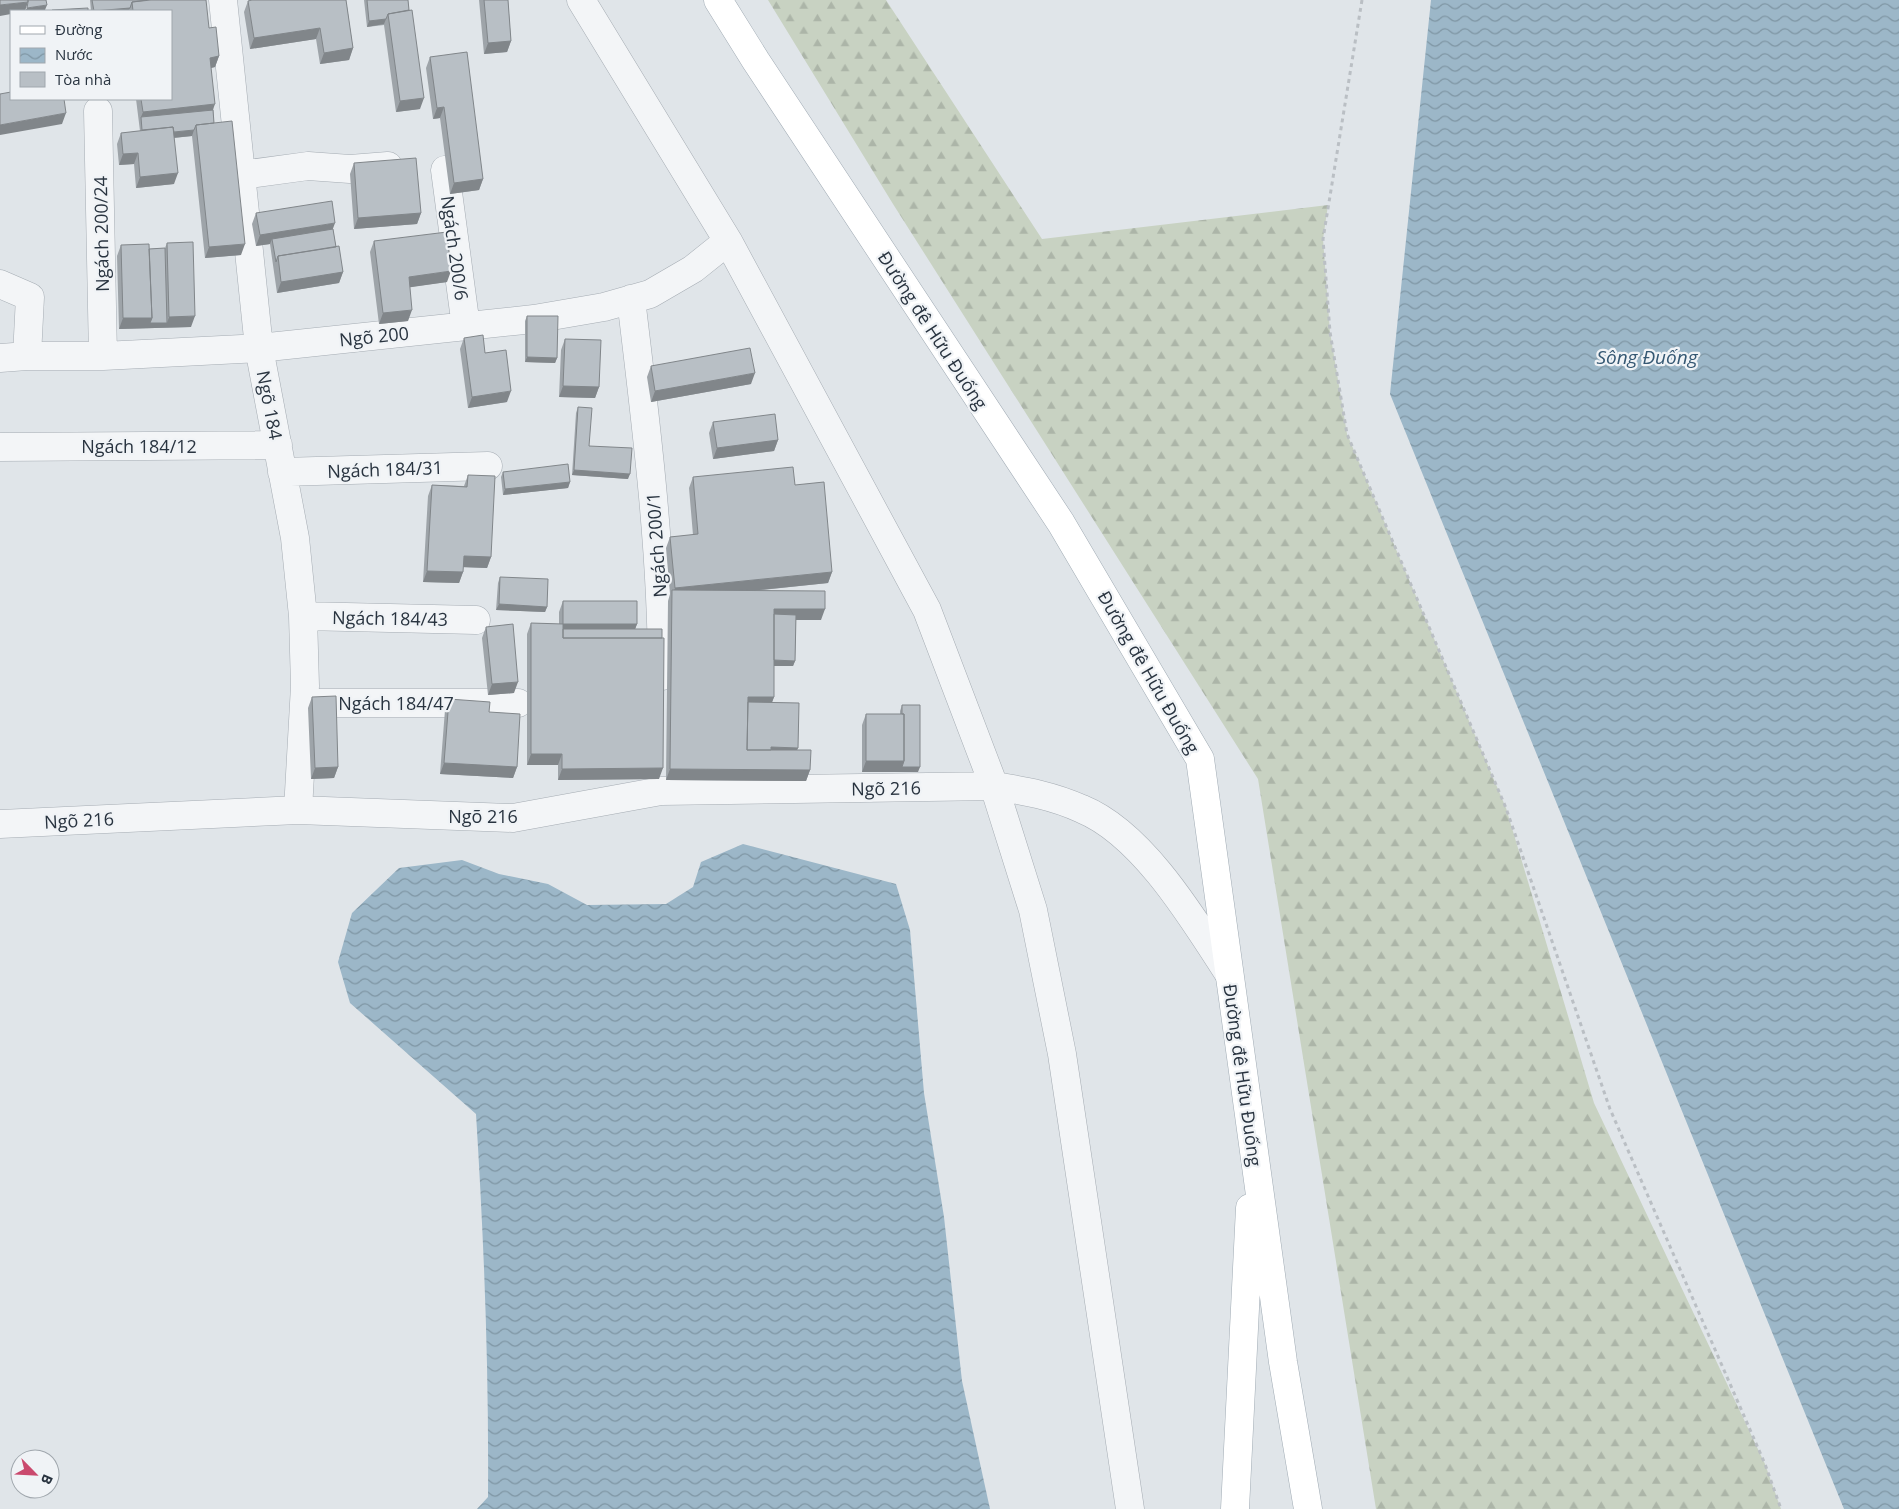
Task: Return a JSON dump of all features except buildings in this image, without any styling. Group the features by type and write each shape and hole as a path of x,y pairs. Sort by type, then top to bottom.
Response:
{"main road":[{"name":"Đường đê Hữu Đuống","path":"718,0 756,61 1061,523 1200,759 1284,1362 1308,1509"},
{"path":"1235,1509 1253,1142"}],"street":[{"name":"Ngõ 184","path":"223,0 259,348 295,538 303,616 304,703 298,810"},
{"path":"581,0 728,241 927,610 994,786 1032,910 1062,1054 1130,1509"},
{"name":"Ngách 200/24","path":"98,111 103,356"},
{"path":"241,175 308,166 350,169 388,166"},
{"name":"Ngách 200/6","path":"445,170 466,327"},
{"name":"Ngõ 200","path":"0,358 103,356 259,348 534,319 604,307 650,294 693,269 728,241"},
{"path":"0,284 30,297 27,356"},
{"name":"Ngách 200/1","path":"631,299 650,452 662,623 662,702"},
{"name":"Ngách 184/12","path":"0,447 278,445"},
{"name":"Ngách 184/31","path":"282,472 488,466"},
{"name":"Ngách 184/43","path":"303,616 476,620"},
{"name":"Ngách 184/47","path":"304,703 518,703"},
{"path":"661,762 661,791"},
{"name":"Ngõ 216","path":"0,824 298,810 513,818 661,791 994,786 1036,793 1084,809 1119,831 1151,865 1190,914 1229,974"}],"path":[{"path":"1362,0 1323,239 1330,332 1347,434 1506,808 1610,1109 1761,1455 1781,1509"}],"green space":[{"path":"768,0 886,0 1042,239 1328,205 1323,239 1330,332 1347,434 1506,808 1594,1103 1765,1464 1781,1509 1376,1509 1258,779 893,204"}],"water":[{"name":"Sông Đuống","path":"1431,0 1899,0 1899,1509 1844,1509 1390,394"},
{"path":"743,844 896,884 910,930 924,1093 944,1217 962,1381 990,1509 477,1509 488,1497 488,1401 476,1114 350,1003 338,962 352,913 399,868 462,860 499,874 548,884 587,905 666,904 693,887 701,862"}]}
